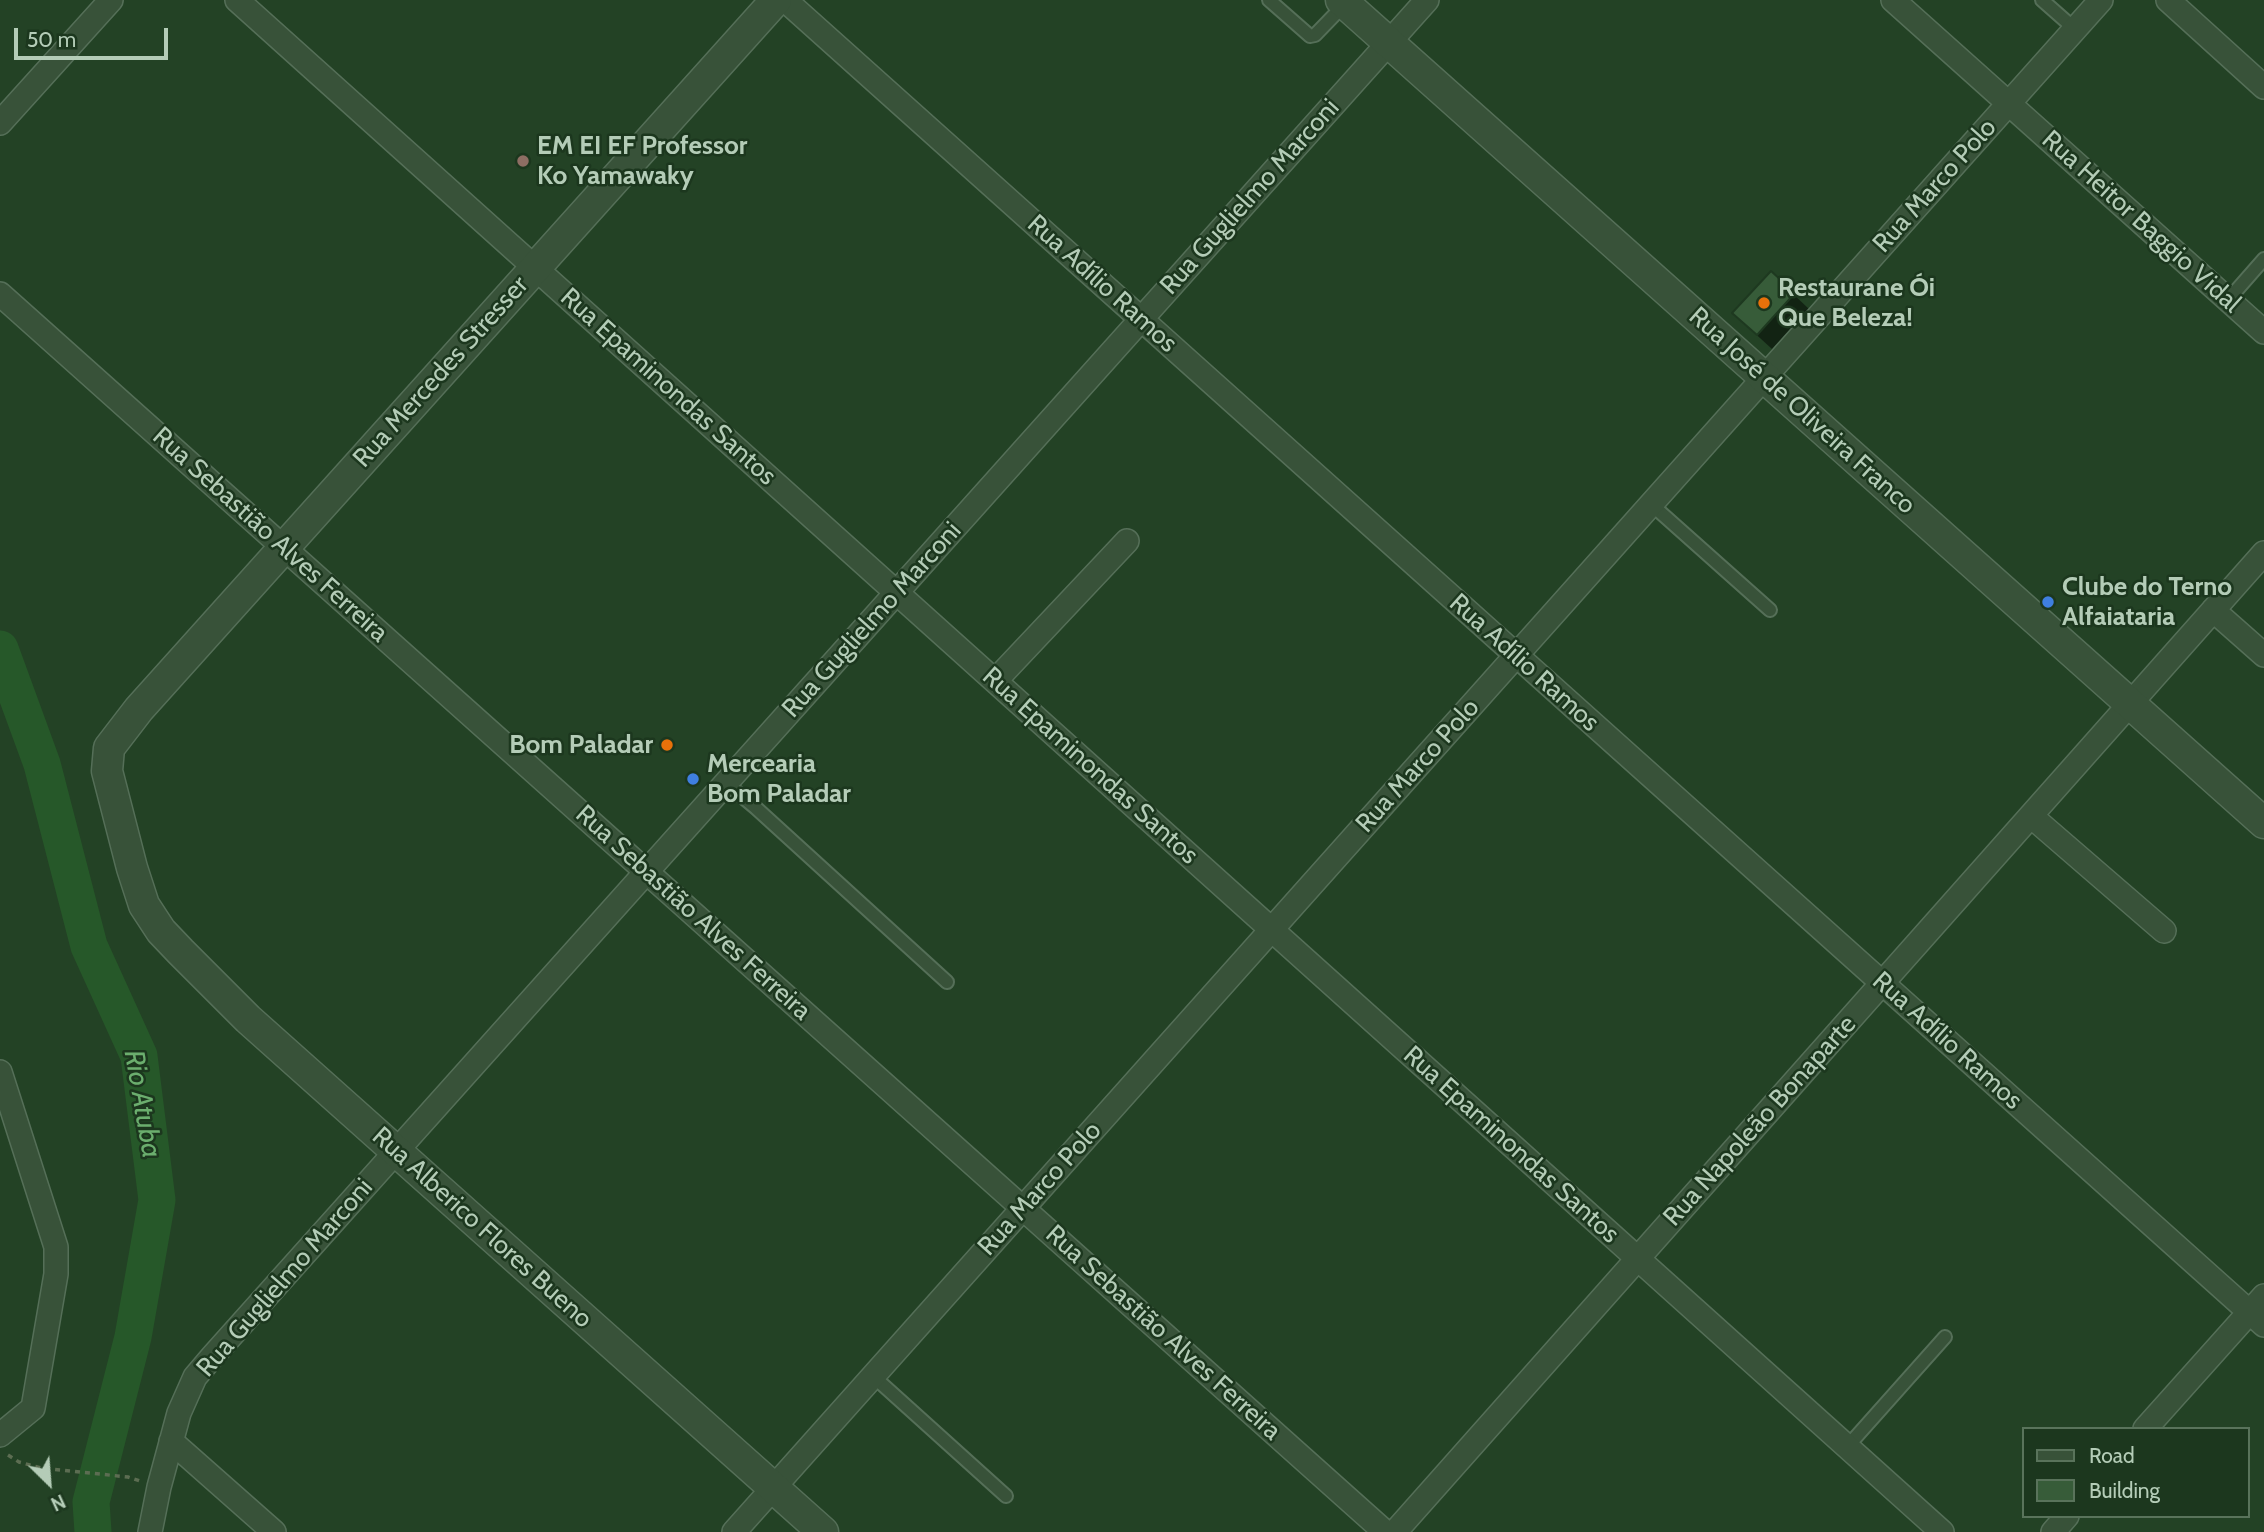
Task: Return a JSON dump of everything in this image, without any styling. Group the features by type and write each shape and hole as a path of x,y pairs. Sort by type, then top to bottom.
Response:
{"street":[{"path":"0,124 111,0"},
{"name":"Rua Epaminondas Santos","path":"237,0 1942,1532"},
{"name":"Rua Mercedes Stresser","path":"110,748 139,709 776,0"},
{"name":"Rua Adílio Ramos","path":"785,0 1882,983 2259,1311"},
{"name":"Rua Guglielmo Marconi","path":"150,1532 171,1441 186,1395 195,1377 1426,0"},
{"name":"Rua Heitor Baggio Vidal","path":"1893,0 2264,332"},
{"name":"Rua Marco Polo","path":"734,1532 2101,0"},
{"path":"2168,0 2264,87"},
{"name":"Rua José de Oliveira Franco","path":"1354,9 2264,823"},
{"name":"Rua Sebastião Alves Ferreira","path":"0,294 1385,1532"},
{"path":"995,681 1127,541"},
{"name":"Rua Napoleão Bonaparte","path":"1395,1532 2264,553"},
{"path":"2213,610 2264,655"},
{"name":"Rua Alberico Flores Bueno","path":"110,748 107,771 135,878 150,915 174,945 225,998 823,1532"},
{"path":"2031,816 2164,931"},
{"path":"0,1072 56,1247 57,1274 33,1408 0,1435"},
{"path":"2148,1427 2259,1311"},
{"path":"171,1441 274,1532"},
{"path":"2053,1532 2065,1518"}],"lane":[{"path":"1269,0 1310,36 1354,9"},
{"path":"2042,0 2076,30"},
{"path":"2228,300 2264,259"},
{"path":"1651,504 1770,610"},
{"path":"726,783 756,807 947,982"},
{"path":"1847,1447 1945,1338"},
{"path":"873,1376 1006,1496"}],"path":[{"path":"0,1450 19,1462 41,1468 128,1477"}],"building":[{"name":"Restaurane Ói Que Beleza!","path":"1771,271 1795,293 1757,335 1732,313"}],"waterway":[{"name":"Rio Atuba","path":"0,649 42,764 89,946 139,1056 157,1200 133,1337 91,1502 93,1532"}],"place":[{"name":"EM EI EF Professor Ko Yamawaky","path":"523,161"},
{"name":"Restaurane Ói Que Beleza!","path":"1764,303"},
{"name":"Clube do Terno Alfaiataria","path":"2048,602"},
{"name":"Bom Paladar","path":"667,745"},
{"name":"Mercearia Bom Paladar","path":"693,779"}]}
